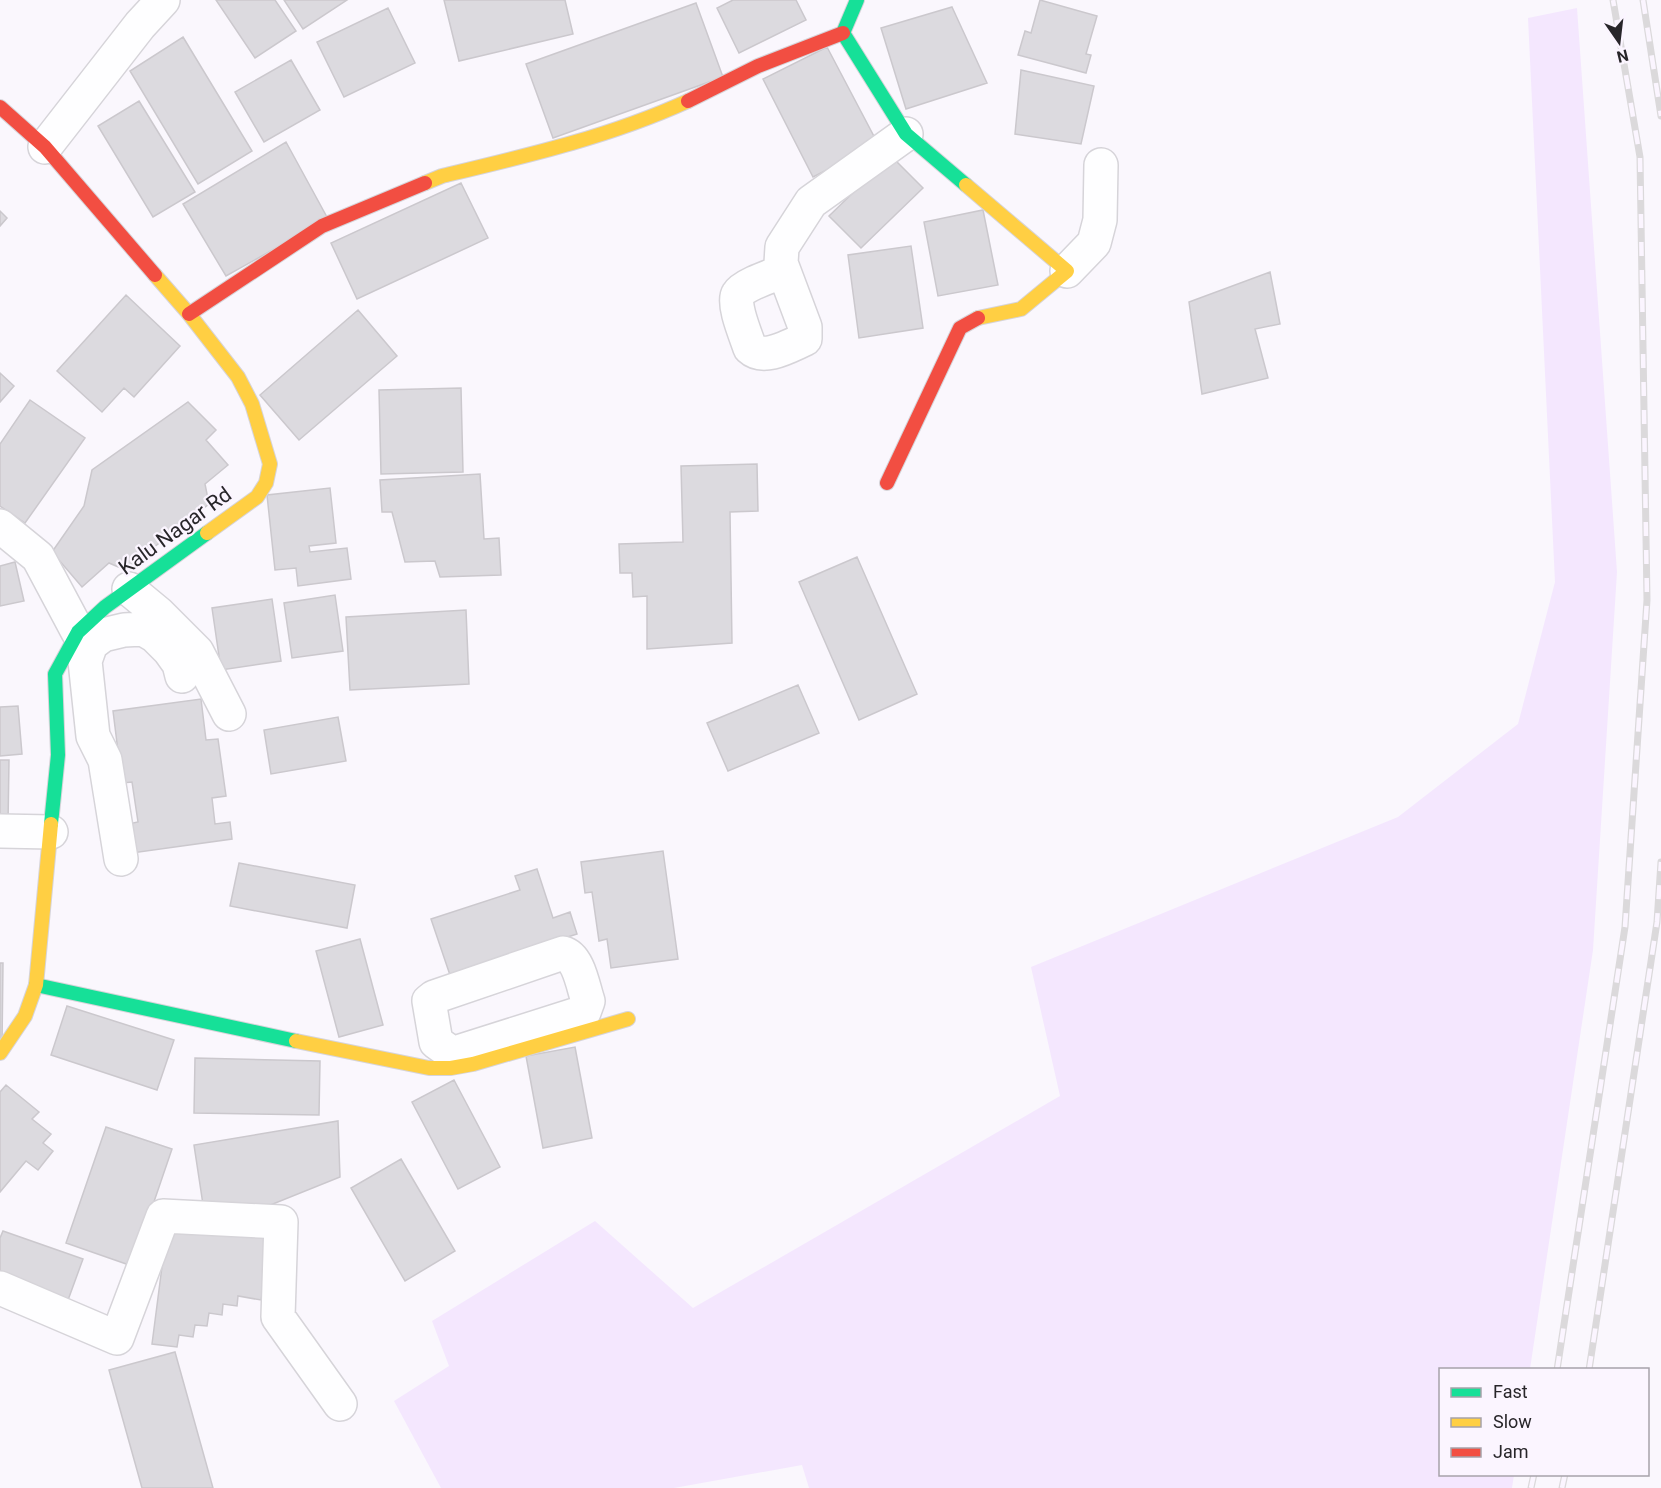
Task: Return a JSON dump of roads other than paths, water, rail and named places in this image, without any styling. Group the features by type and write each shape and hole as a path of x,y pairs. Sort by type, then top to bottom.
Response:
{"street":[{"path":"45,147 140,25 163,0"},
{"path":"189,314 322,226 442,176 558,148 624,128 685,102 758,66 843,33 857,0"},
{"path":"843,33 906,134 1067,272"},
{"name":"Kalu Nagar Rd","path":"0,107 45,147 189,314 238,377 252,404 270,464 266,483 257,497 105,607 78,632 55,674 58,755 36,985 25,1016 0,1053"},
{"path":"784,271 781,263 782,247 811,202 906,134"},
{"path":"887,483 960,328 981,316 1021,309 1067,272 1094,243 1100,220 1101,165"},
{"path":"0,526 38,557 78,632"},
{"path":"129,589 158,613 197,652 229,714"},
{"path":"109,752 93,736 85,661 91,644 103,635 124,630 143,629 155,636 169,650 179,664 182,676"},
{"path":"58,755 109,752"},
{"path":"109,752 105,760 121,859"},
{"path":"0,831 51,832"},
{"path":"36,985 429,1068 451,1068 472,1064 579,1024 628,1019"},
{"path":"0,1288 117,1338 163,1216 281,1222 278,1317 340,1404"}],"railway":[{"path":"1557,1368 1625,927 1647,600 1640,157 1613,0"},
{"path":"1643,0 1661,116"},
{"path":"1589,1368 1657,922 1661,862"},
{"path":"1531,1488 1534,1476"},
{"path":"1562,1488 1565,1476"}]}
